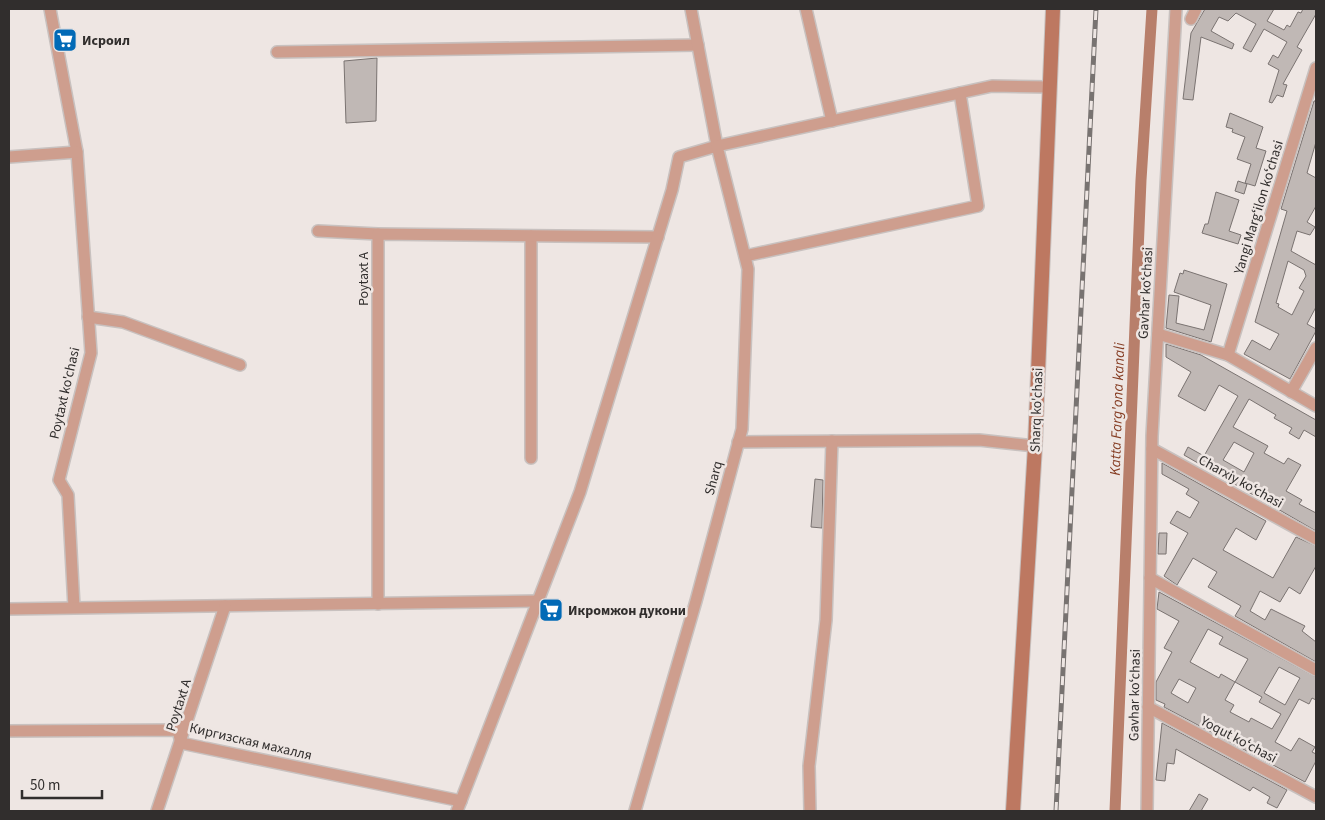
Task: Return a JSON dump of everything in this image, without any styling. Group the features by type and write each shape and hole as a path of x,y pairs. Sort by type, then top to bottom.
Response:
{"main road":[{"name":"Sharq ko'chasi","path":"1013,811 1035,446 1052,9"}],"street":[{"name":"Poytaxt ko'chasi","path":"50,9 77,152 91,353 59,480 68,495 74,608"},
{"name":"Sharq","path":"636,811 696,601 742,429 748,269 717,146 692,9"},
{"path":"806,9 832,121"},
{"name":"Gavhar koʻchasi","path":"1147,811 1152,449 1176,9"},
{"path":"277,52 698,45"},
{"name":"Yangi Margʻilon koʻchasi","path":"1228,355 1316,68"},
{"path":"459,806 580,492 658,237 680,156 717,146 992,86 1049,87"},
{"path":"745,256 978,206 960,93"},
{"path":"9,157 77,152"},
{"path":"318,231 378,234"},
{"name":"Poytaxt A","path":"378,604 378,234 658,237"},
{"path":"531,236 531,458"},
{"path":"88,317 123,322 240,365"},
{"path":"1158,334 1228,355 1316,406"},
{"path":"1292,392 1316,348"},
{"path":"738,442 979,440 1035,446"},
{"path":"810,811 809,766 826,620 832,441"},
{"name":"Charxiy koʻchasi","path":"1152,449 1316,539"},
{"path":"1150,578 1316,670"},
{"path":"9,609 538,602"},
{"name":"Poytaxt A","path":"157,811 225,606"},
{"name":"Yoqut koʻchasi","path":"1148,707 1316,797"},
{"name":"Киргизская махалля","path":"9,731 178,730 181,743 459,806"}],"building":[{"path":"1205,9 1274,9 1267,21 1284,30 1287,25 1290,27 1298,12 1301,13 1303,9 1316,9 1316,14 1297,47 1302,50 1283,84 1287,85 1283,97 1277,95 1272,103 1269,102 1279,70 1268,64 1273,55 1278,58 1287,42 1264,29 1251,52 1243,48 1256,24 1236,13 1228,21 1219,17 1211,31 1234,44 1232,49 1201,37 1193,100 1183,99 1191,33"},
{"path":"377,58 376,121 346,123 344,61"},
{"path":"1314,101 1316,101 1316,142 1307,173 1316,178 1316,206 1307,222 1315,227 1310,235 1297,231 1291,251 1316,265 1316,307 1307,324 1316,329 1316,331 1290,379 1244,354 1252,340 1270,350 1279,334 1255,322 1287,211 1281,209","holes":["1288,261 1304,270 1306,276 1299,288 1304,291 1292,315 1278,307 1279,304 1276,303"]},
{"path":"1230,113 1263,127 1256,148 1266,151 1255,186 1245,183 1251,164 1237,159 1245,137 1232,132 1233,129 1226,127"},
{"path":"1238,181 1247,184 1244,194 1235,191"},
{"path":"1216,192 1239,200 1229,231 1241,235 1238,244 1202,233 1205,224 1208,224"},
{"path":"1184,270 1227,284 1211,342 1166,328 1169,295 1179,296 1176,323 1204,330 1211,305 1174,292 1180,273 1183,274"},
{"path":"1166,344 1201,355 1316,420 1316,437 1304,430 1299,439 1289,433 1292,428 1274,418 1276,415 1249,399 1233,427 1268,446 1264,453 1284,464 1288,458 1301,465 1286,491 1302,500 1299,504 1316,513 1316,531 1184,455 1188,447 1204,456 1238,396 1219,385 1205,411 1178,396 1191,372 1166,357","holes":["1234,442 1254,453 1244,472 1223,460"]},
{"path":"1162,463 1266,521 1256,540 1236,528 1223,550 1273,578 1296,537 1316,546 1316,566 1300,594 1289,587 1280,602 1260,591 1250,611 1265,620 1271,609 1305,626 1302,631 1316,642 1316,662 1235,616 1241,606 1208,587 1217,572 1193,558 1177,585 1164,576 1188,533 1170,523 1177,511 1190,518 1199,502 1186,494 1189,489 1162,474"},
{"path":"815,479 823,480 822,528 811,527"},
{"path":"1159,533 1167,533 1166,554 1158,554"},
{"path":"1159,592 1316,677 1316,700 1312,698 1309,704 1299,699 1275,742 1291,751 1299,738 1315,747 1312,752 1316,754 1316,761 1305,782 1164,707 1165,704 1156,700 1156,682 1172,652 1164,648 1179,621 1157,609","holes":["1208,629 1223,637 1219,644 1248,659 1235,682 1221,674 1219,678 1190,662","1279,667 1300,678 1285,705 1264,693","1179,679 1196,688 1188,703 1171,693","1235,682 1262,697 1259,702 1281,714 1272,729 1251,718 1249,722 1230,712 1234,705 1225,700"]},
{"path":"1162,723 1287,790 1277,808 1267,803 1270,797 1253,787 1250,791 1176,749 1174,764 1167,763 1165,781 1156,780"},
{"path":"1199,794 1208,799 1201,811 1189,811"}],"waterway":[{"name":"Katta Farg'ona kanali","path":"1115,811 1141,180 1152,9"}],"railway":[{"path":"1056,811 1096,9"}],"place":[{"name":"Исроил","path":"65,40"},
{"name":"Икромжон дукони","path":"551,610"}]}
